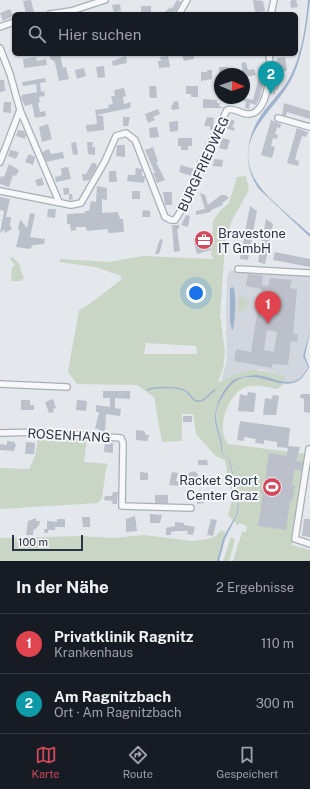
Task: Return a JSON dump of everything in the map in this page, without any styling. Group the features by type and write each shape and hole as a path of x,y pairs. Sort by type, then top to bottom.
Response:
{"street":[{"path":"76,12 105,0"},
{"path":"180,12 187,0"},
{"path":"271,12 274,0"},
{"path":"0,27 12,23"},
{"path":"0,48 10,74 20,110 59,202"},
{"name":"BURGFRIEDWEG","path":"0,191 75,205 84,201 116,136 126,133 135,140 165,217 175,220 187,201 202,160 227,110 231,109 248,114 254,112 263,104 269,74 269,56"},
{"path":"0,162 20,110"},
{"path":"278,118 310,127"},
{"path":"238,269 310,273"},
{"path":"0,384 67,387"},
{"name":"ROSENHANG","path":"0,433 41,432 121,438 123,443 122,506 191,508"},
{"path":"308,449 295,539 310,544"}],"shaded area":[{"path":"238,269 310,276 310,334 304,356 308,367 303,378 296,382 284,383 285,376 260,369 230,376 221,382 227,359 227,276 230,271"}],"green space":[{"path":"246,176 249,190 231,222 225,243 220,316 225,351 223,369 218,382 235,374 254,370 266,371 285,376 284,382 251,376 244,376 237,379 224,393 217,407 215,422 221,444 221,452 229,460 238,498 237,513 233,520 228,515 232,500 225,460 216,456 196,434 193,414 182,414 182,441 162,442 154,397 137,385 77,384 68,372 79,310 88,305 122,279 119,275 95,267 60,262 60,259 109,262 143,256 214,259 211,255 213,221 220,211 229,203 237,177","holes":["146,343 196,346 197,354 144,354"]},
{"path":"12,257 18,262 21,268 20,269 24,278 21,281 11,281 12,267 15,266 10,258"},
{"path":"239,296 246,298 249,303 245,310 238,312"},
{"name":"Racket Sport Center Graz","path":"256,377 284,384 277,389 262,386 248,386 241,389 230,402 226,411 223,429 224,437 228,444 308,454 295,539 292,545 310,550 310,561 233,561 242,532 246,532 247,526 239,523 238,526 234,521 238,513 239,498 230,460 222,452 216,419 220,401 226,389 237,379"},
{"path":"39,433 87,437 84,462 108,464 106,468 102,498 98,503 0,509 0,468 29,469 35,456"},
{"path":"221,530 226,533 223,538 217,561 0,561 0,538 80,536 114,538 144,535 192,541 208,539 216,536"},
{"path":"231,537 235,540 229,561 223,561"}],"water":[{"path":"308,0 310,0 305,37 294,74 287,87 259,124 252,136 248,150 250,139 257,122 291,75 303,38"},
{"path":"249,166 261,188 274,202 310,234 310,237 259,189 254,181"},
{"path":"233,287 235,296 235,310 232,331 230,321 230,288"},
{"path":"310,331 305,356 309,367 301,379 292,383 282,383 248,377 237,380 227,390 219,404 216,420 222,441 222,452 230,460 239,498 238,513 225,539 219,561 217,561 223,538 237,513 238,498 229,460 221,452 221,444 216,429 215,416 220,398 223,392 235,379 257,375 286,382 298,380 308,367 303,356"}],"building":[{"path":"31,0 34,12 26,12 23,1"},
{"path":"177,0 181,2 175,12 165,12 171,7 172,9"},
{"path":"253,0 263,1 265,11 255,12"},
{"path":"296,0 298,7 291,8 290,1"},
{"path":"120,4 121,11 114,12 112,5"},
{"path":"141,6 151,6 151,12 141,12"},
{"path":"10,9 12,16 3,21 0,13"},
{"path":"50,56 60,56 63,68 66,67 69,79 59,81 55,63 51,60"},
{"path":"126,56 127,63 113,66 112,61"},
{"path":"168,56 170,67 159,68 158,61 161,61 160,57"},
{"path":"183,56 193,56 194,59 184,61"},
{"path":"36,57 37,61 46,59 47,65 24,68 23,59"},
{"path":"285,57 287,71 283,71 278,90 276,90 274,95 275,82 273,79 278,67 275,68 274,61 277,61 277,58"},
{"path":"246,62 248,68 242,68 241,63"},
{"path":"104,66 105,77 98,78 96,67"},
{"path":"84,68 86,76 77,79 75,70"},
{"path":"254,69 256,75 250,76 250,70"},
{"path":"261,69 265,76 260,97 256,105 250,103 250,99 253,100"},
{"path":"207,70 212,70 212,79 201,81 201,72 207,72"},
{"path":"45,78 46,82 40,83 41,92 44,91 45,96 39,97 40,102 38,103 40,112 45,111 46,116 35,118 32,104 25,106 21,98 22,95 37,92 36,84 23,86 22,82"},
{"path":"0,80 4,80 5,91 0,92"},
{"path":"149,86 156,86 157,98 150,98"},
{"path":"186,86 198,86 198,97 191,97 191,94 186,94"},
{"path":"124,88 126,96 123,97 124,104 131,102 130,108 96,115 95,110 109,108 108,105 113,104 111,96 115,96 114,90"},
{"path":"203,99 214,100 214,104 220,104 219,106 224,108 203,108"},
{"path":"178,101 179,109 172,110 171,105 173,105 173,102"},
{"path":"4,102 11,102 11,113 3,112"},
{"path":"284,103 310,111 310,119 287,112 286,116 282,115"},
{"path":"246,104 250,104 249,109 245,108"},
{"path":"158,109 160,114 153,117 155,120 148,123 145,114"},
{"path":"96,115 103,116 104,130 87,132 86,125 97,124"},
{"path":"123,117 130,117 128,126 123,126"},
{"path":"207,117 214,118 214,126 212,130 210,130 210,126 204,126"},
{"path":"228,118 235,121 232,127 235,128 233,131 224,127"},
{"path":"271,120 281,124 280,128 277,127 275,134 278,135 277,139 273,138 271,146 275,147 272,158 261,155"},
{"path":"178,121 178,131 170,132 169,122"},
{"path":"48,124 52,139 42,142 39,127"},
{"path":"157,127 159,137 150,138 149,128"},
{"path":"297,128 308,132 306,137 302,136 297,152 295,160 299,161 298,166 287,163"},
{"path":"18,130 24,131 26,135 25,139 16,136"},
{"path":"178,138 192,138 192,146 188,146 188,150 181,150 181,146 178,146"},
{"path":"222,138 230,140 227,150 219,148"},
{"path":"76,142 78,154 73,155 71,143"},
{"path":"87,142 93,142 92,147 95,147 95,155 88,154"},
{"path":"117,145 125,145 125,157 116,156"},
{"path":"153,147 158,162 156,162 165,180 157,183 153,173 155,173 145,150"},
{"path":"49,149 51,154 63,152 64,158 46,162 42,152"},
{"path":"10,150 19,152 16,159 8,156"},
{"path":"29,154 35,157 33,165 25,162"},
{"path":"214,159 223,160 222,167 213,166"},
{"path":"92,163 95,163 97,166 95,170 89,180 83,181 82,174 86,174"},
{"path":"9,164 19,170 16,176 13,175 9,187 0,184 0,180 1,176 4,177"},
{"path":"181,165 194,169 192,176 179,172"},
{"path":"68,167 71,179 56,182 55,177 62,175 61,168"},
{"path":"136,168 142,169 142,176 145,176 144,183 127,181 128,175 135,175"},
{"path":"109,171 116,171 117,182 109,182"},
{"path":"42,178 44,185 37,186 35,180"},
{"path":"97,186 107,188 107,200 102,199 102,213 118,212 120,219 123,219 124,232 109,233 107,229 87,231 86,227 76,227 76,230 71,231 70,224 67,224 67,214 85,213 85,211 89,211 91,201 96,202"},
{"path":"63,188 69,188 69,194 64,195"},
{"path":"132,191 140,191 140,199 132,199"},
{"path":"163,192 172,192 172,205 165,205"},
{"path":"200,193 205,195 208,205 221,195 225,195 229,198 222,203 223,205 211,210 211,212 196,215 196,211 205,209"},
{"path":"69,194 72,194 73,199 69,200"},
{"path":"0,197 10,199 6,217 11,217 10,225 12,229 5,233 4,230 0,233 4,211 0,210"},
{"path":"250,206 257,211 248,260 240,259"},
{"path":"48,209 56,209 55,218 47,217"},
{"path":"143,210 150,211 150,217 142,217"},
{"path":"30,213 35,214 30,237 45,239 44,244 33,245 30,249 16,247 20,230 18,230 19,223 21,220 27,228"},
{"path":"186,215 190,216 188,227 181,225"},
{"path":"266,219 273,224 265,264 258,262"},
{"path":"172,225 179,225 179,229 177,229 180,251 174,252"},
{"path":"208,236 212,239 209,242 211,250 197,254 193,239"},
{"path":"160,239 163,240 159,254 155,254"},
{"path":"275,252 310,259 310,267 273,260"},
{"path":"248,274 263,276 262,285 268,286 270,278 292,280 290,288 297,289 293,334 298,334 297,342 291,341 288,365 272,364 272,368 234,361 236,349 251,352 261,289 246,286","holes":["267,330 277,332 274,352 264,350"]},
{"path":"103,391 130,391 130,399 115,398 115,408 121,409 120,416 106,414 105,432 99,432 98,428 95,429 99,412 96,412 96,405 110,407 110,398 103,398"},
{"path":"248,392 256,393 254,412 238,411 240,394 247,396"},
{"path":"301,394 310,394 310,413 304,412 304,399 300,398"},
{"path":"273,395 279,396 276,415 263,415 265,398 272,399"},
{"path":"53,399 56,408 53,409 54,412 49,413 45,402"},
{"path":"21,400 30,400 30,405 34,405 34,410 21,410"},
{"path":"77,400 87,401 86,411 76,410"},
{"path":"183,416 192,416 192,422 183,422"},
{"path":"240,421 290,428 288,448 277,447 277,442 264,440 264,444 255,443 256,439 244,437 244,441 237,440"},
{"path":"136,430 144,431 146,435 149,435 147,441 136,440"},
{"path":"7,441 15,442 14,444 16,444 14,451 0,450 0,444 7,445"},
{"path":"26,442 35,443 34,454 25,454"},
{"path":"105,442 113,443 113,453 104,452"},
{"name":"Racket Sport Center Graz","path":"288,446 300,447 296,461 303,462 301,471 294,470 292,485 295,485 292,502 290,501 286,530 258,526 263,494 261,493 262,485 264,486 269,453 287,456"},
{"path":"198,460 207,460 208,465 198,465"},
{"path":"193,471 197,473 199,477 197,481 193,483 189,481 187,477 189,473"},
{"path":"140,472 148,473 148,480 140,480"},
{"path":"172,472 178,473 176,481 182,483 181,486 169,485"},
{"path":"113,492 118,492 117,504 112,504 113,501 104,500 105,496 112,496"},
{"path":"155,495 168,495 168,503 155,503"},
{"path":"197,496 203,496 204,503 197,504"},
{"path":"150,514 162,515 160,523 150,523"},
{"path":"135,516 137,531 126,532 126,519"},
{"path":"82,517 90,517 90,527 83,527"},
{"path":"36,518 36,521 40,521 39,525 33,531 33,535 26,535 28,521"},
{"path":"57,519 65,519 65,527 55,527 55,530 48,530 48,533 44,533 44,529 47,529 47,521 57,522"},
{"path":"211,519 217,520 213,536 207,535"},
{"path":"304,519 310,519 310,537 302,536"},
{"path":"175,522 184,523 184,525 195,527 193,535 187,534 188,531 176,531 171,532 171,535 166,535 166,528 175,526"}],"waterway":[{"path":"147,390 162,388 184,390 196,401 204,399 215,390"}],"place":[{"name":"Am Ragnitzbach","path":"271,94"},
{"name":"Bravestone IT GmbH","path":"204,240"},
{"name":"Privatklinik Ragnitz","path":"268,324"},
{"name":"Racket Sport Center Graz","path":"272,487"}]}
